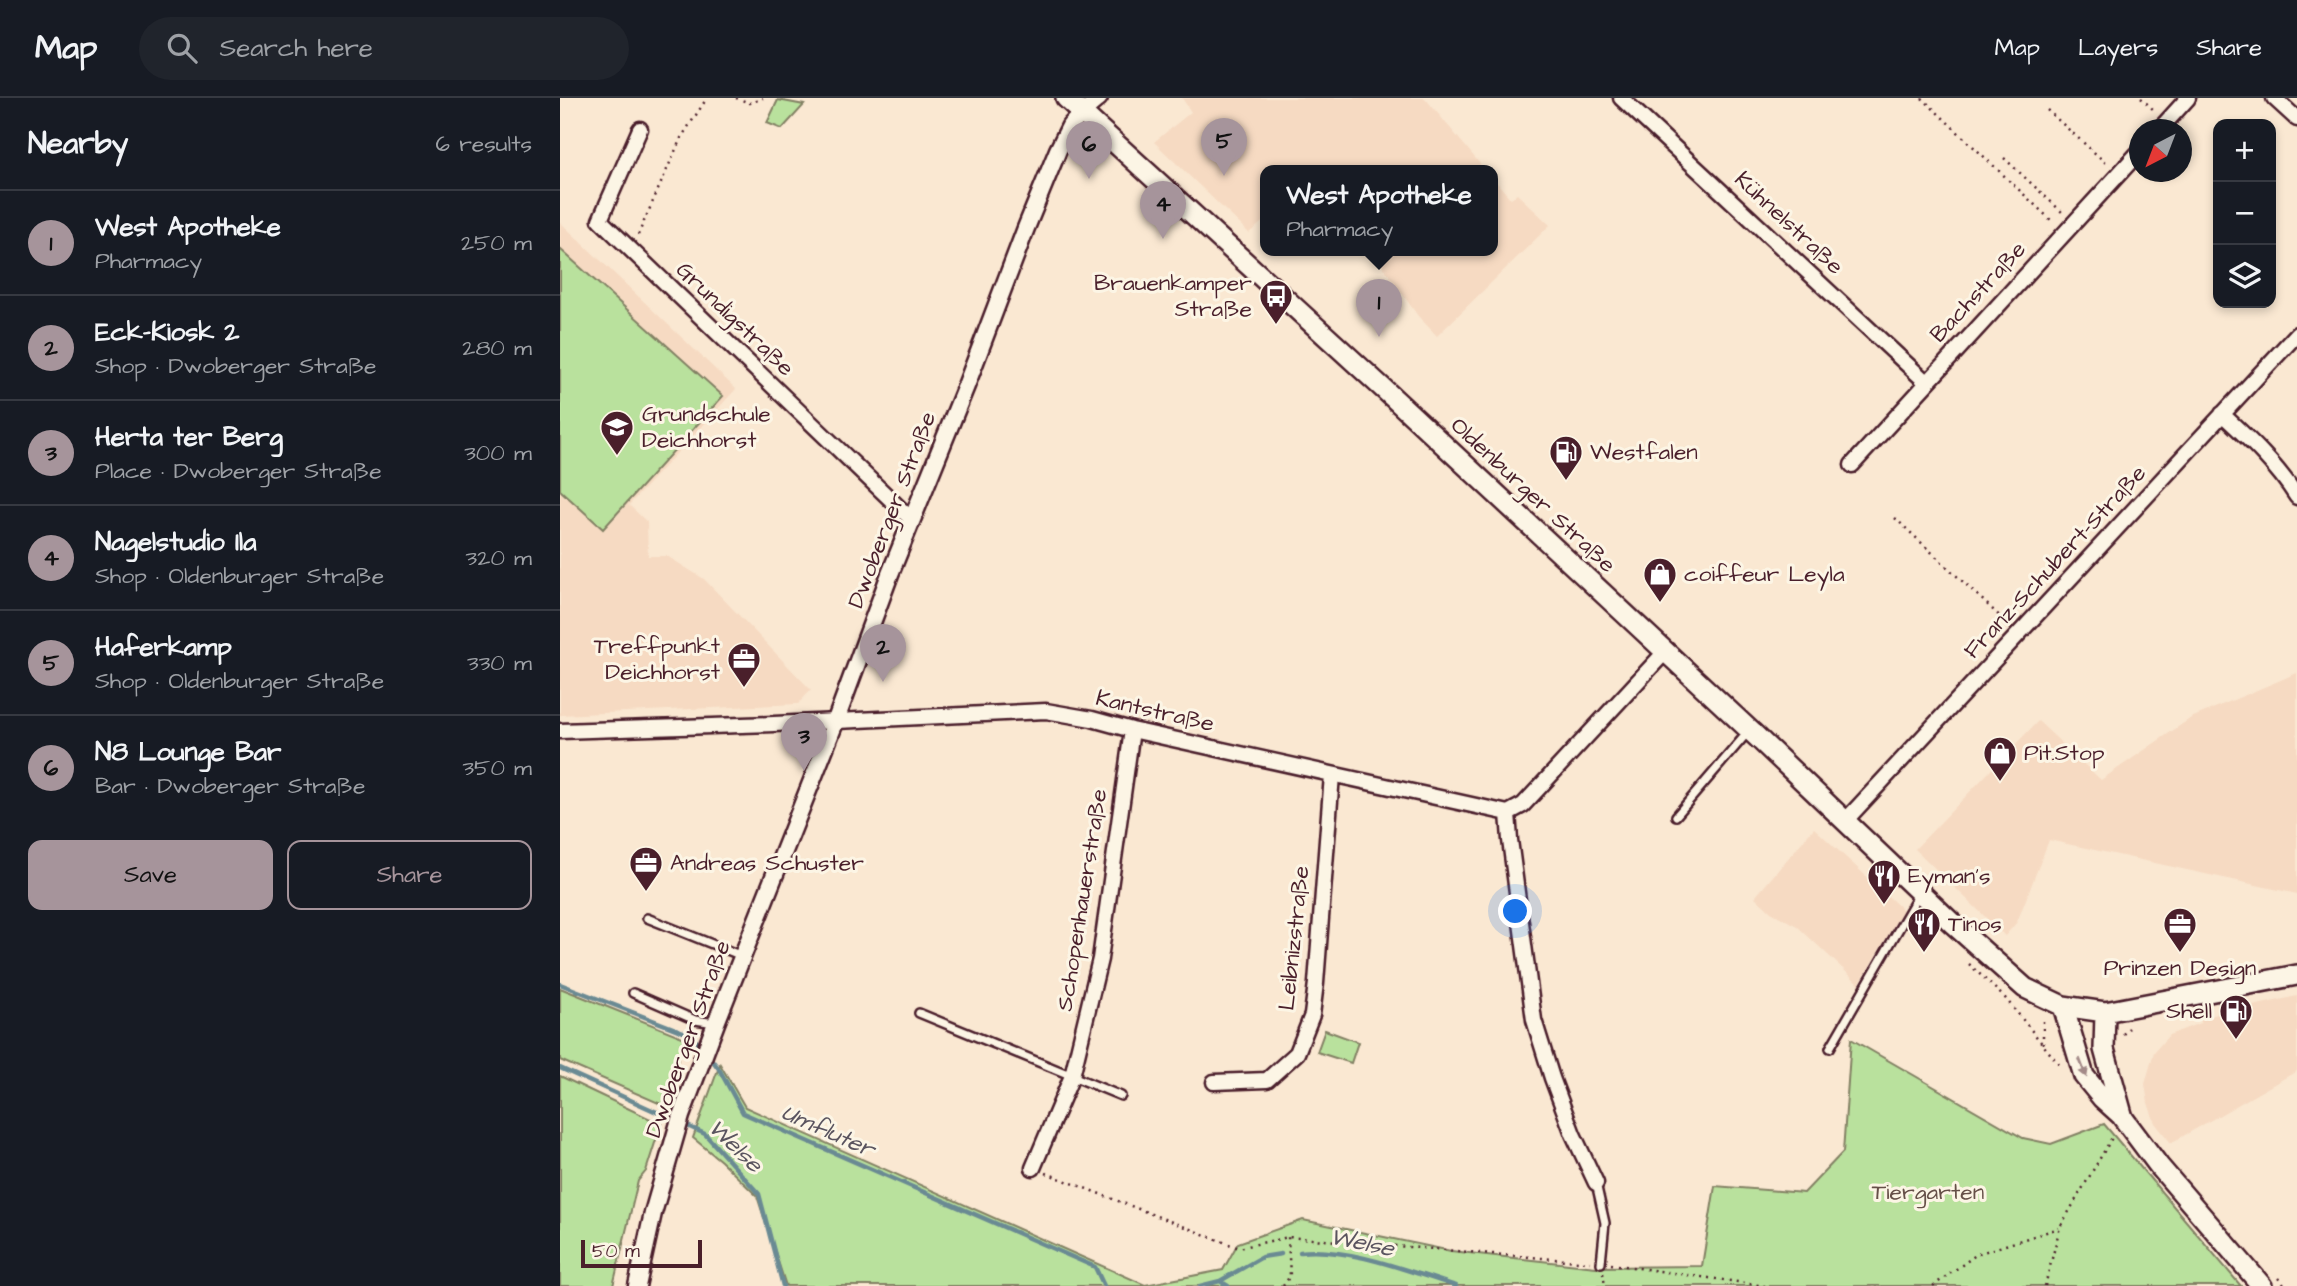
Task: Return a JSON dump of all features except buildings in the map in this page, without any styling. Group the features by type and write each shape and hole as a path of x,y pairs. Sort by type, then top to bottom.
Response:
{"main road":[{"name":"Oldenburger Straße","path":"1066,98 1371,377 1846,820 1999,967 2025,988 2063,1006 2105,1012 2297,975"},
{"path":"2063,1006 2084,1076 2123,1118 2159,1166 2268,1280"},
{"path":"2105,1012 2104,1049 2123,1118"}],"street":[{"path":"1082,113 1100,98"},
{"name":"Kühnelstraße","path":"1621,98 1926,382"},
{"path":"2169,119 2188,98"},
{"path":"2274,98 2297,119"},
{"name":"Dwoberger Straße","path":"637,1286 653,1213 674,1139 716,1023 1058,150 1070,126 1082,113"},
{"name":"Grundigstraße","path":"640,129 600,220 912,520"},
{"name":"Bachstraße","path":"1852,465 2129,162"},
{"name":"Franz-Schubert-Straße","path":"1846,820 2297,334"},
{"path":"2222,414 2259,448 2297,497"},
{"path":"1596,1183 1573,1134 1534,1020 1508,813 1523,805 1665,652"},
{"name":"Kantstraße","path":"560,731 1046,711 1092,719 1508,813"},
{"name":"Schopenhauerstraße","path":"1033,1168 1072,1076 1100,959 1132,730"},
{"name":"Leibnizstraße","path":"1214,1082 1266,1080 1297,1054 1312,1015 1332,775"}],"lane":[{"path":"1675,816 1750,730"},
{"path":"1830,1048 1920,892"},
{"path":"647,918 743,956"},
{"path":"633,993 695,1020 716,1023"},
{"path":"919,1013 1121,1096"},
{"path":"1596,1183 1605,1223 1601,1263"}],"path":[{"path":"631,250 681,138 707,98"},
{"path":"736,98 750,103 763,98"},
{"path":"1922,98 2068,228"},
{"path":"2141,98 2158,119"},
{"path":"2047,110 2118,174"},
{"path":"2004,158 2068,228"},
{"path":"1895,518 2019,634"},
{"path":"2006,999 2043,1044 2043,1018"},
{"path":"2121,1036 2129,1028"},
{"path":"2045,1286 2060,1227 2123,1118"},
{"path":"1033,1168 1239,1248 1288,1237 1601,1263 1765,1286"},
{"path":"1933,1286 1977,1254 2060,1227"},
{"path":"1283,1286 1290,1276 1288,1237"},
{"path":"2268,1280 2284,1286"}],"shaded area":[{"path":"1182,98 1425,98 1481,165 1260,165 1260,224 1249,233 1154,142 1191,112"},
{"path":"1498,184 1511,199 1517,194 1550,225 1437,336 1418,316 1376,256 1498,256"},
{"name":"Grundschule Deichhorst","path":"560,222 736,389 629,505 647,522 648,556 667,556 704,579 811,690 798,704 560,715"},
{"path":"2297,673 2297,894 2049,840 2017,922 2005,936 1915,849 2038,721 2101,780 2191,718"},
{"path":"1814,828 1903,910 1859,984 1797,926 1771,912 1755,897"},
{"path":"2297,996 2297,1071 2171,1143 2155,1123 2148,1103 2145,1084 2154,1052 2169,1035 2200,1023 2200,1018"}],"green space":[{"path":"778,100 804,105 782,129 767,123"},
{"path":"560,249 723,396 603,529 560,490"},
{"path":"560,988 685,1038 663,1105 560,1060"},
{"path":"1325,1030 1358,1042 1351,1063 1317,1052"},
{"name":"Tiergarten","path":"1851,1039 2023,1138 2051,1144 2104,1124 2241,1286 786,1286 757,1196 693,1138 720,1064 745,1107 1145,1285 1223,1270 1238,1243 1303,1220 1451,1251 1596,1267 1702,1266 1715,1186 1804,1193 1843,1152"},
{"path":"560,1076 661,1124 646,1171 638,1181 613,1286 560,1286"}],"waterway":[{"name":"Umfluter","path":"560,984 691,1035 703,1050"},
{"name":"Umfluter","path":"709,1056 743,1113 1095,1267 1104,1286"},
{"name":"Welse","path":"560,1068 705,1134 759,1194 783,1286"},
{"name":"Welse","path":"1300,1252 1318,1251 1358,1256 1456,1286"},
{"name":"Welse","path":"1220,1281 1262,1257 1281,1254"},
{"name":"Welse","path":"1200,1286 1220,1281 1228,1286"}],"place":[{"name":"Haferkamp","path":"1224,176"},
{"name":"N8 Lounge Bar","path":"1089,179"},
{"name":"Nagelstudio Ila","path":"1163,239"},
{"name":"Brauenkamper Straße","path":"1276,326"},
{"name":"West Apotheke","path":"1379,337"},
{"name":"Grundschule Deichhorst","path":"617,457"},
{"name":"Westfalen","path":"1566,482"},
{"name":"coiffeur Leyla","path":"1660,604"},
{"name":"Eck-Kiosk 2","path":"883,682"},
{"name":"Treffpunkt Deichhorst","path":"744,689"},
{"name":"Herta ter Berg","path":"804,771"},
{"name":"Pit.Stop","path":"2000,783"},
{"name":"Andreas Schuster","path":"646,893"},
{"name":"Eyman's","path":"1884,906"},
{"name":"Tinos","path":"1924,954"},
{"name":"Prinzen Design","path":"2180,954"},
{"name":"Shell","path":"2236,1041"}]}
